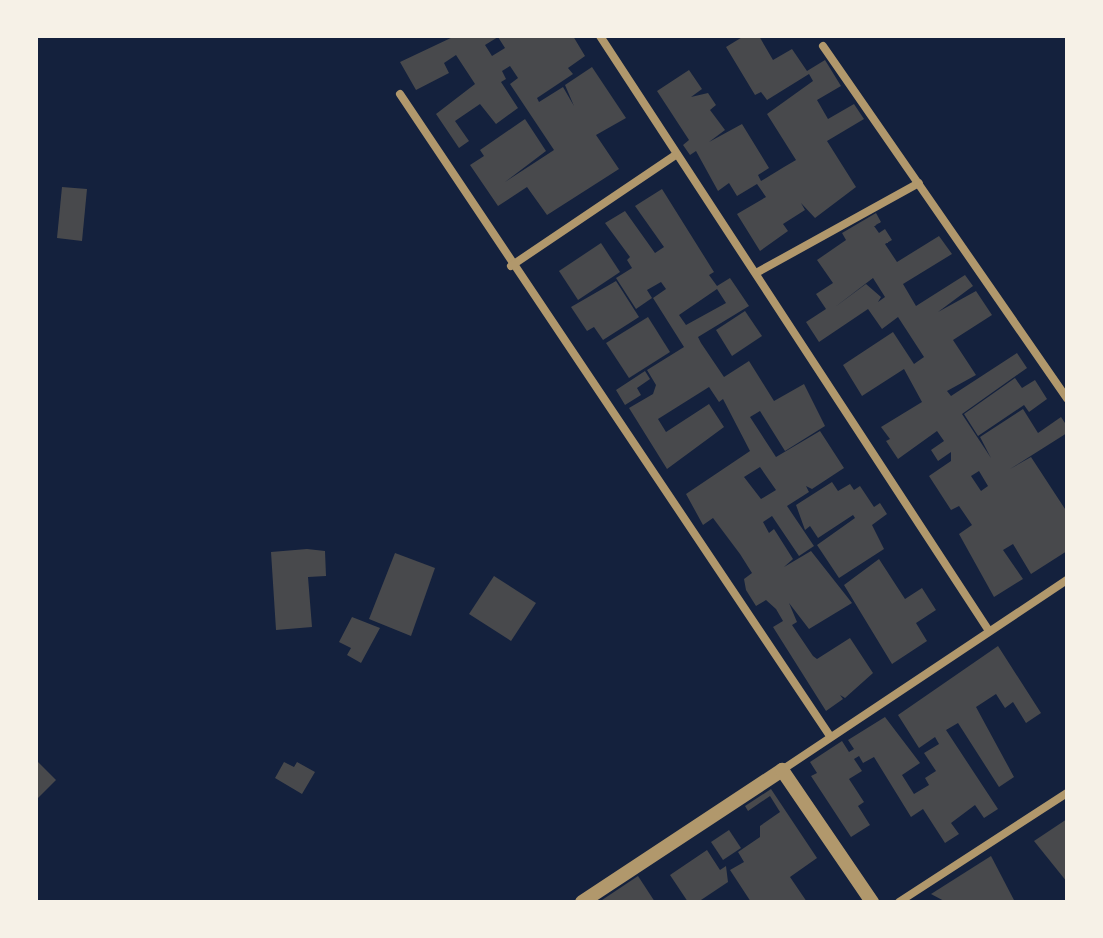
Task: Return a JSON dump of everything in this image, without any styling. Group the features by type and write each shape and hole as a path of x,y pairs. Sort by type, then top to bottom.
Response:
{"street":[{"path":"600,36 989,631"},
{"path":"823,46 1067,399"},
{"path":"400,94 511,266 830,736"},
{"path":"511,266 677,154"},
{"path":"756,273 919,183"},
{"path":"582,902 1067,580"},
{"path":"782,770 872,902"},
{"path":"899,902 1067,793"}],"building":[{"path":"455,36 573,36 585,56 568,68 573,74 537,98 539,102 563,87 574,106 565,85 592,67 626,118 596,135 619,169 547,215 527,187 498,206 470,165 484,156 480,150 525,119 546,151 505,182 554,150 510,84 518,78 510,66 502,71 506,79 501,82 518,108 496,124 480,104 455,121 469,141 459,148 436,114 475,84 456,55 444,63 449,73 416,90 400,62","holes":["498,37 505,48 492,56 485,45"]},
{"path":"744,36 759,36 773,60 792,49 807,71 825,60 841,86 817,100 828,119 854,104 864,119 827,141 856,187 815,218 801,203 805,210 783,224 788,231 760,251 737,214 766,197 757,184 737,196 729,183 718,191 696,151 690,155 683,145 689,140 657,91 689,70 702,89 691,97 708,93 716,105 710,110 725,130 709,142 742,124 769,168 758,175 761,181 796,160 767,114 813,81 809,74 767,100 761,92 755,95 726,47"},
{"path":"62,187 87,189 82,241 57,238"},
{"path":"662,189 714,272 709,275 717,286 730,278 749,306 698,337 724,377 749,361 774,401 804,384 825,426 785,451 760,411 750,417 776,457 820,431 844,468 812,489 806,486 809,492 787,506 814,546 799,556 772,516 763,522 769,533 774,529 793,559 784,567 811,551 852,603 809,629 789,603 797,622 792,625 813,656 817,659 850,638 873,673 845,698 840,695 843,699 826,711 773,627 783,621 776,609 766,600 756,606 746,590 744,579 752,573 713,518 703,525 686,494 750,451 723,399 719,402 709,387 658,419 666,432 709,404 724,427 667,469 629,408 653,394 656,385 647,370 684,347 653,298 666,289 661,282 647,290 652,298 636,309 616,278 632,268 627,260 630,257 605,223 625,211 655,253 664,247 635,206","holes":["717,289 726,303 686,325 679,315","760,467 776,490 761,499 744,477"]},
{"path":"876,213 881,222 874,226 879,233 885,229 892,240 885,244 897,262 939,236 952,254 903,284 916,306 965,275 973,286 938,312 976,291 992,315 953,340 976,375 947,391 951,396 1017,353 1027,368 962,414 991,458 980,437 1023,409 1038,433 1061,417 1067,426 1067,433 1010,469 1031,457 1067,512 1067,551 1031,574 1013,544 1003,550 1023,579 994,597 959,534 972,525 959,506 951,510 929,476 951,461 951,452 938,461 931,450 944,441 937,431 898,459 886,441 890,439 881,427 922,402 904,369 862,396 843,365 893,332 914,364 924,357 898,317 882,329 868,309 819,342 806,322 826,309 816,294 833,283 817,260 846,240 842,233","holes":["873,278 885,297 878,302 881,297 866,284 835,307","979,471 988,486 981,491 971,476"]},
{"path":"601,243 620,272 578,300 559,271"},
{"path":"616,281 639,317 603,340 594,327 587,331 571,307"},
{"path":"745,311 762,336 732,356 716,330"},
{"path":"648,317 670,352 629,378 606,343"},
{"path":"645,371 650,379 637,388 641,395 625,405 616,390"},
{"path":"1015,378 1022,388 1035,380 1047,399 1029,412 1024,405 978,436 964,414"},
{"path":"832,482 838,491 850,484 854,490 860,486 874,507 880,503 887,514 872,525 884,549 839,578 817,545 855,518 853,515 818,538 810,526 805,530 796,505"},
{"path":"325,551 326,576 308,577 312,627 276,630 271,552"},
{"path":"395,553 435,568 411,636 369,619"},
{"path":"879,559 905,599 922,588 936,610 916,623 927,641 892,664 844,585"},
{"path":"494,576 536,603 511,641 469,614"},
{"path":"352,617 380,628 361,663 347,655 351,648 339,642"},
{"path":"998,646 1041,713 1026,723 1013,702 1005,708 996,694 976,707 1014,777 999,787 958,723 946,730 998,809 984,818 975,805 951,823 959,834 945,843 923,809 911,817 874,757 863,763 859,756 854,759 862,771 849,779 864,802 858,806 870,825 851,837 811,776 817,773 810,762 842,741 849,752 854,749 848,740 885,717 920,763 902,775 914,794 929,785 925,778 936,771 924,753 939,744 935,737 919,748 898,715"},
{"path":"36,760 56,780 36,800"},
{"path":"284,762 294,767 297,762 315,772 302,794 275,778"},
{"path":"771,789 817,858 790,877 807,902 751,902 730,870 744,862 738,852 760,837 760,826 780,812 770,796 748,811 745,806"},
{"path":"1067,819 1067,882 1034,841"},
{"path":"729,830 741,848 723,860 711,842"},
{"path":"707,850 720,870 726,866 728,882 698,902 688,902 670,875"},
{"path":"991,856 1015,902 946,902 931,894"},
{"path":"638,876 655,902 599,902"}]}
